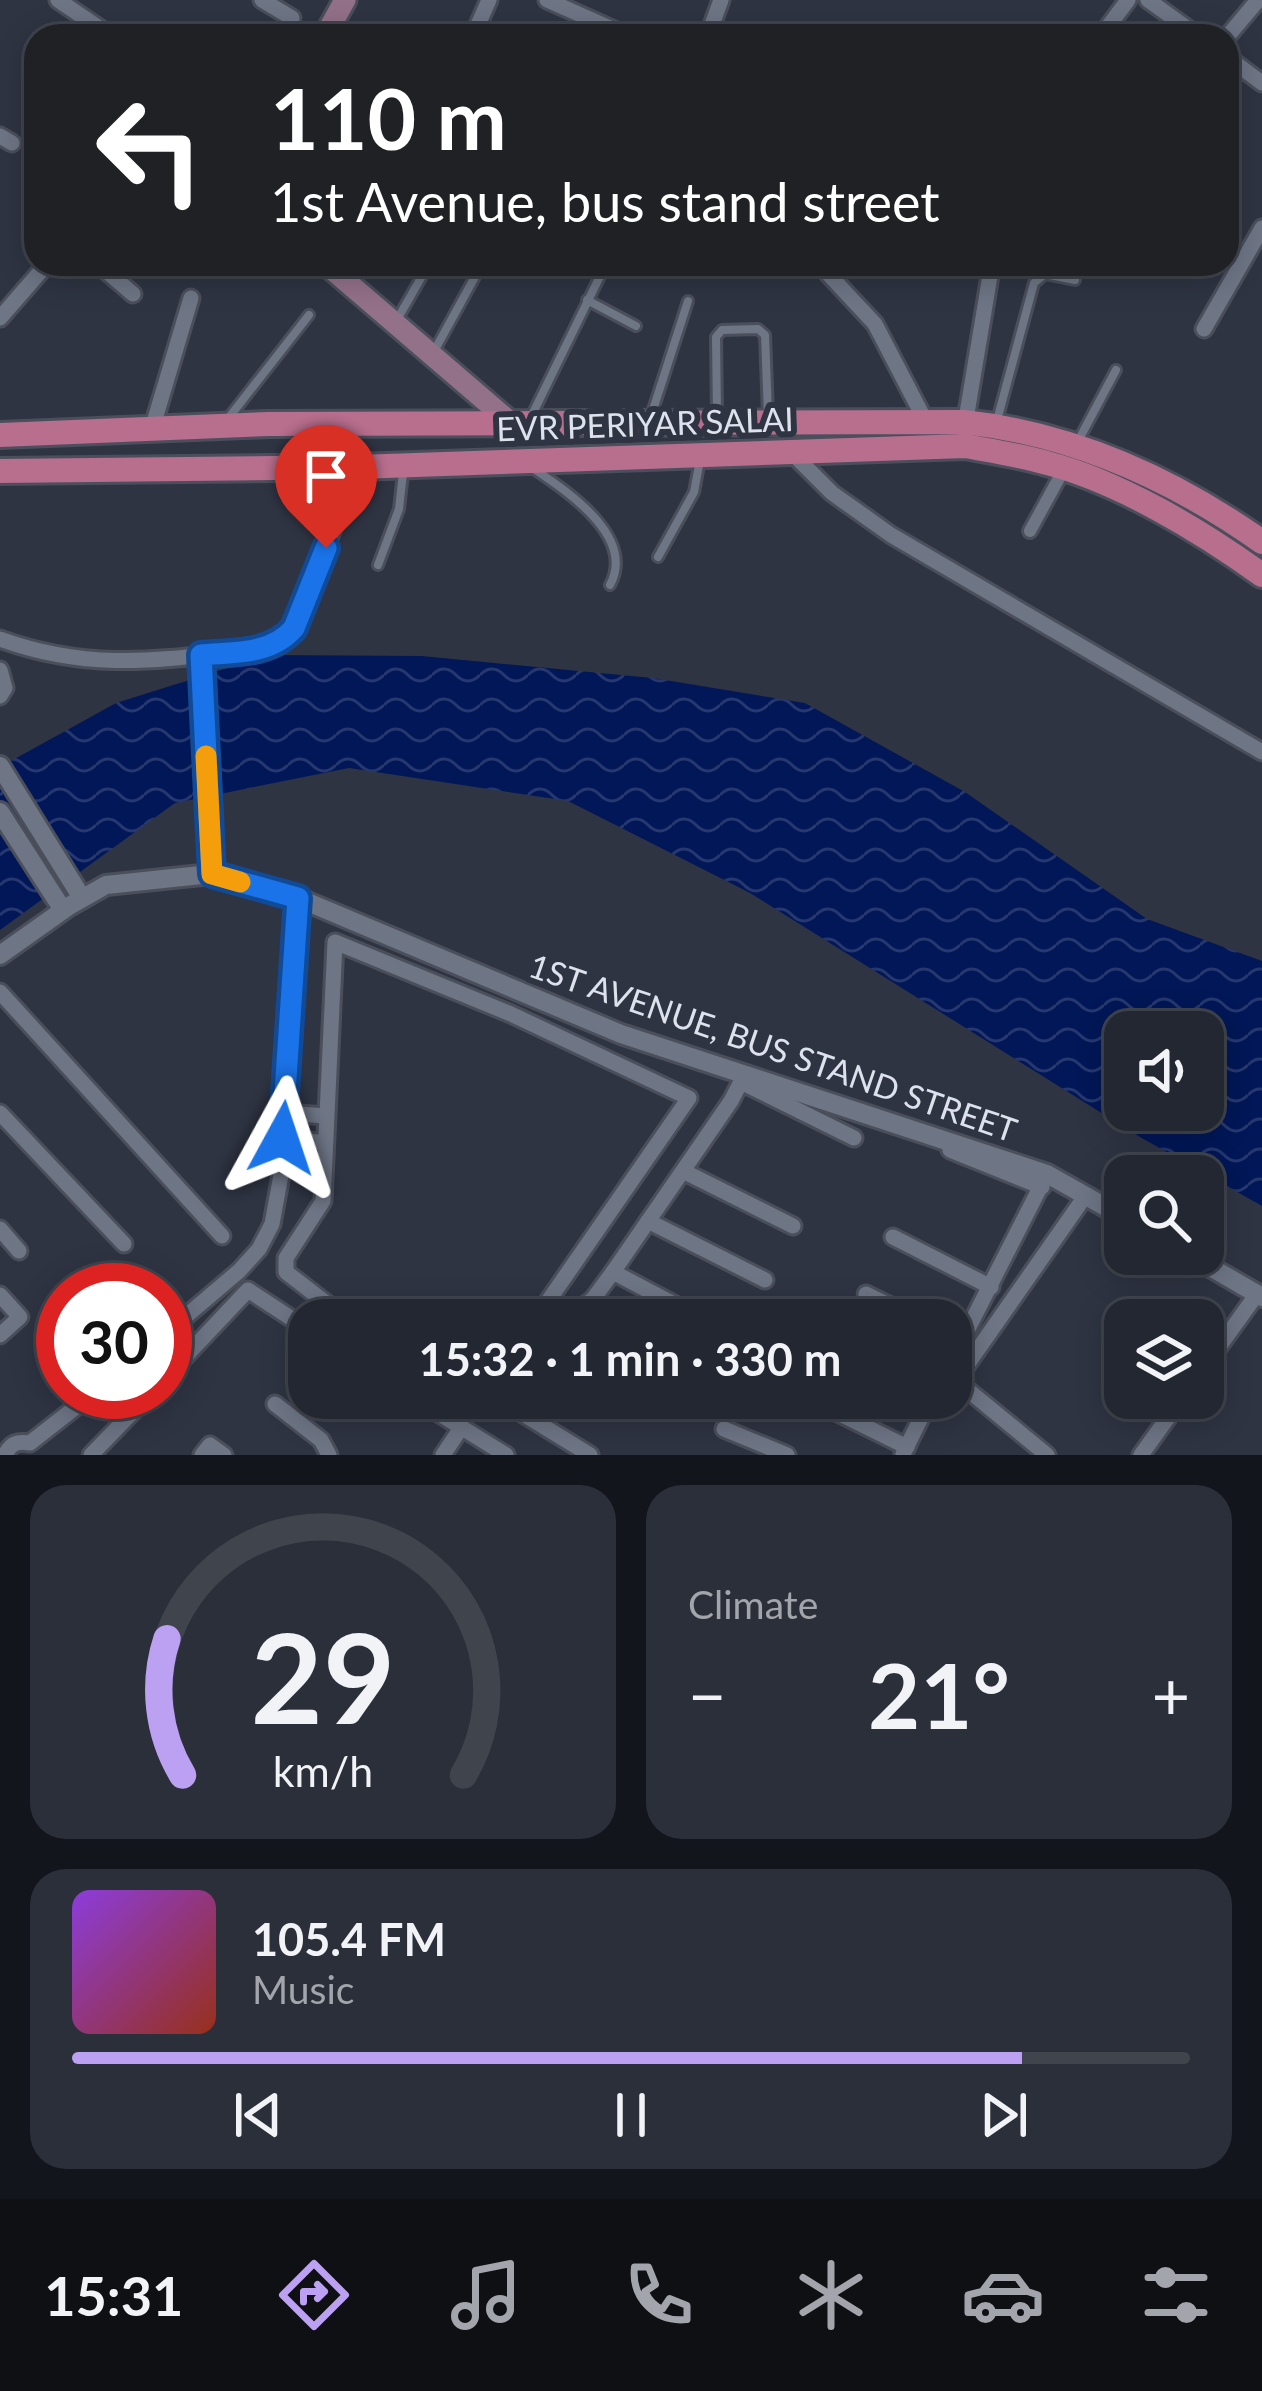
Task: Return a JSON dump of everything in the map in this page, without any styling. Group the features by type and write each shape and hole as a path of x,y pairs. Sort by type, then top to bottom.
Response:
{"main road":[{"path":"339,276 432,356 519,422"},
{"path":"269,424 274,468"},
{"name":"EVR PERIYAR SALAI","path":"0,435 269,424 927,424 1064,469 1158,509 1262,575"},
{"name":"EVR PERIYAR SALAI","path":"0,471 792,453 964,434 995,426 1076,445 1154,478 1262,542"}],"street":[{"path":"58,0 93,24"},
{"path":"262,0 292,18"},
{"path":"548,0 601,24"},
{"path":"1148,0 1181,24"},
{"path":"1238,24 1258,0"},
{"path":"1239,268 1262,228"},
{"path":"0,318 37,276"},
{"path":"112,276 133,294"},
{"path":"830,276 875,324 927,424"},
{"path":"964,434 990,276"},
{"path":"1204,328 1234,276"},
{"path":"152,429 191,298"},
{"path":"792,453 832,493 890,535 1262,752"},
{"path":"0,641 114,662 261,649 285,638 294,628 357,466"},
{"path":"1030,530 1064,469"},
{"path":"201,655 212,874"},
{"path":"0,670 5,688 0,696"},
{"path":"0,766 82,898"},
{"path":"0,812 63,910"},
{"name":"1ST AVENUE, BUS STAND STREET","path":"0,955 106,885 212,874 298,898 621,1034 1104,1206"},
{"path":"192,1310 259,1249 272,1224 281,1175 298,898"},
{"path":"321,1299 286,1272 286,1258 323,1201 335,942 511,1014 689,1098 550,1299"},
{"path":"0,992 222,1236"},
{"path":"593,1299 742,1079 854,1138"},
{"path":"0,1113 124,1244"},
{"path":"285,1113 326,1116"},
{"path":"282,1138 326,1143"},
{"path":"931,1143 1044,1182 972,1316"},
{"path":"683,1171 794,1226"},
{"path":"1047,1455 963,1386 960,1376 1086,1196"},
{"path":"648,1221 765,1280"},
{"path":"0,1228 19,1251"},
{"path":"893,1237 991,1287"},
{"path":"613,1272 664,1299"},
{"path":"1224,1275 1260,1296 1224,1342"},
{"path":"192,1344 248,1290 288,1316"},
{"path":"866,1294 876,1299"},
{"path":"0,1295 20,1318 0,1335"},
{"path":"275,1404 321,1440 329,1455"},
{"path":"5,1455 19,1442 35,1449 67,1419"},
{"path":"91,1455 126,1419"},
{"path":"447,1419 506,1455"},
{"path":"531,1419 590,1455"},
{"path":"847,1419 905,1451 921,1419"},
{"path":"1141,1455 1167,1419"},
{"path":"443,1455 461,1428"},
{"path":"724,1429 787,1455"},
{"path":"202,1455 210,1445 224,1455"}],"lane":[{"path":"394,325 422,276"},
{"path":"432,356 475,276"},
{"path":"519,422 600,276"},
{"path":"995,426 1034,283 1043,276"},
{"path":"1055,276 1075,280"},
{"path":"587,300 636,326"},
{"path":"648,423 688,301"},
{"path":"222,426 309,315"},
{"path":"717,423 716,337 722,330 758,329 765,335 769,423"},
{"path":"1076,445 1116,370"},
{"path":"658,557 694,492 701,456"},
{"path":"523,461 569,494 598,523 617,559 610,585"},
{"path":"378,565 400,508 404,465"}],"water":[{"path":"269,655 422,656 653,678 805,703 965,792 1147,919 1262,961 1262,1206 1224,1185 1224,1155 1172,1155 1130,1131 1224,1131 1224,1011 1104,1011 1104,1114 750,893 568,801 349,768 175,803 0,930 0,767 116,703"}],"slow traffic":[{"path":"206,756 212,874 240,882"}],"route":[{"path":"282,1138 298,898 212,874 201,655 261,649 285,638 294,628 326,548"}]}
